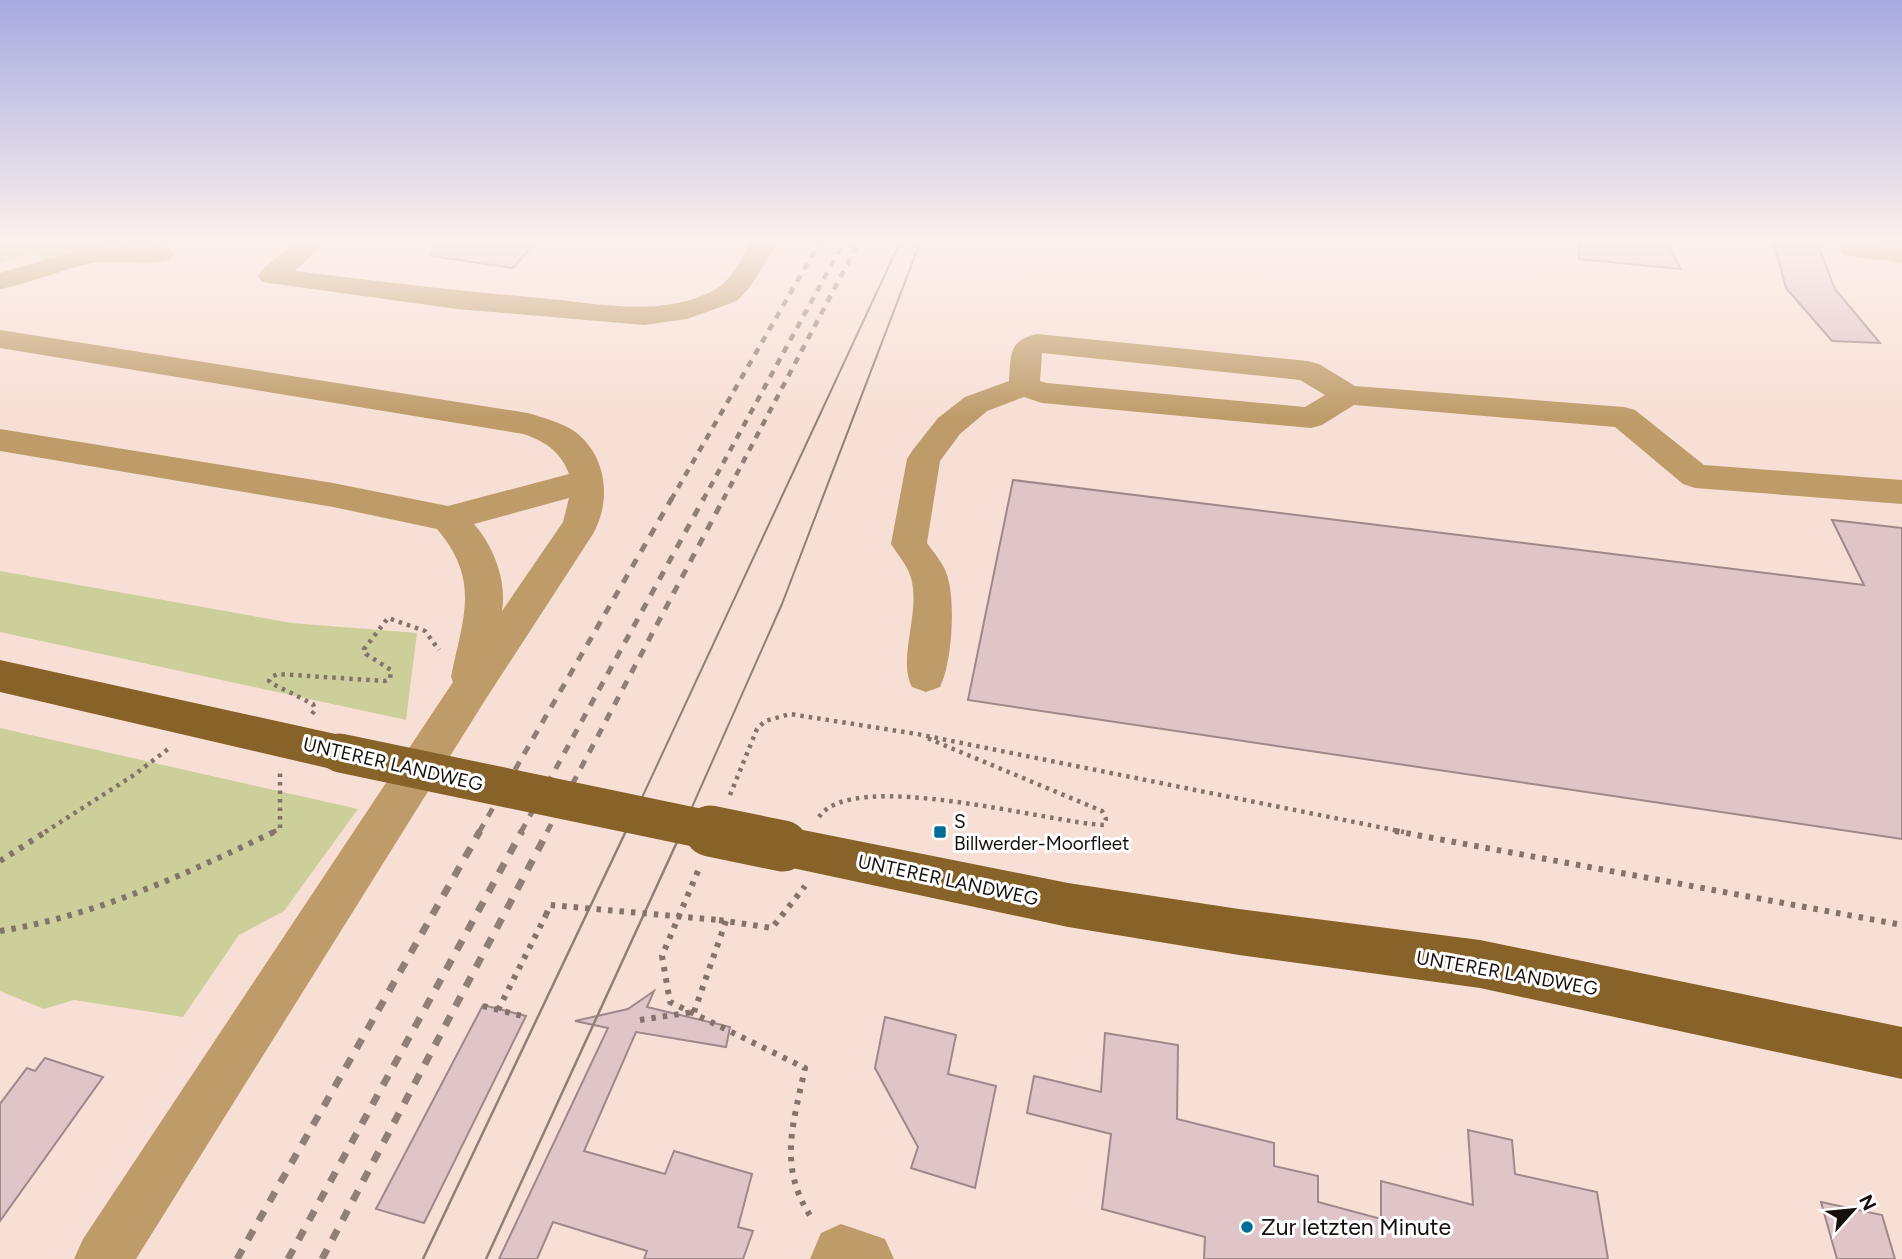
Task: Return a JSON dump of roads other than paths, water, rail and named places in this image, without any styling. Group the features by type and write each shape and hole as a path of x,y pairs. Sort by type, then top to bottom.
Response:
{"main road":[{"name":"UNTERER LANDWEG","path":"0,676 340,753 1068,905 1239,933 1480,964 1902,1053"}],"lane":[{"path":"447,299 644,316 677,313 719,299"},
{"path":"0,340 528,424 566,439 576,454 587,481 589,496 580,526 468,693 103,1259"},
{"path":"1024,386 1027,349 1037,343 1308,371 1348,394 1624,417 1695,476 1902,492"},
{"path":"926,676 933,610 929,575 909,544 924,459 949,426 976,404 1024,386 1042,393 1311,418 1348,394"},
{"path":"0,440 333,495 448,519 587,481"},
{"path":"448,519 465,538 478,561 486,595 468,693"}],"tram line":[{"path":"626,832 874,299"},
{"path":"681,832 782,604 899,299"},
{"path":"423,1259 626,831"},
{"path":"486,1259 682,831"}],"railway":[{"path":"671,500 787,299"},
{"path":"703,500 813,299"},
{"path":"723,500 829,299"},
{"path":"479,832 672,498"},
{"path":"521,832 704,498"},
{"path":"547,832 724,498"},
{"path":"237,1259 480,831"},
{"path":"288,1259 522,831"},
{"path":"322,1259 548,831"}],"place":[{"name":"S Billwerder-Moorfleet","path":"940,832"},
{"name":"Zur letzten Minute","path":"1247,1227"}]}
